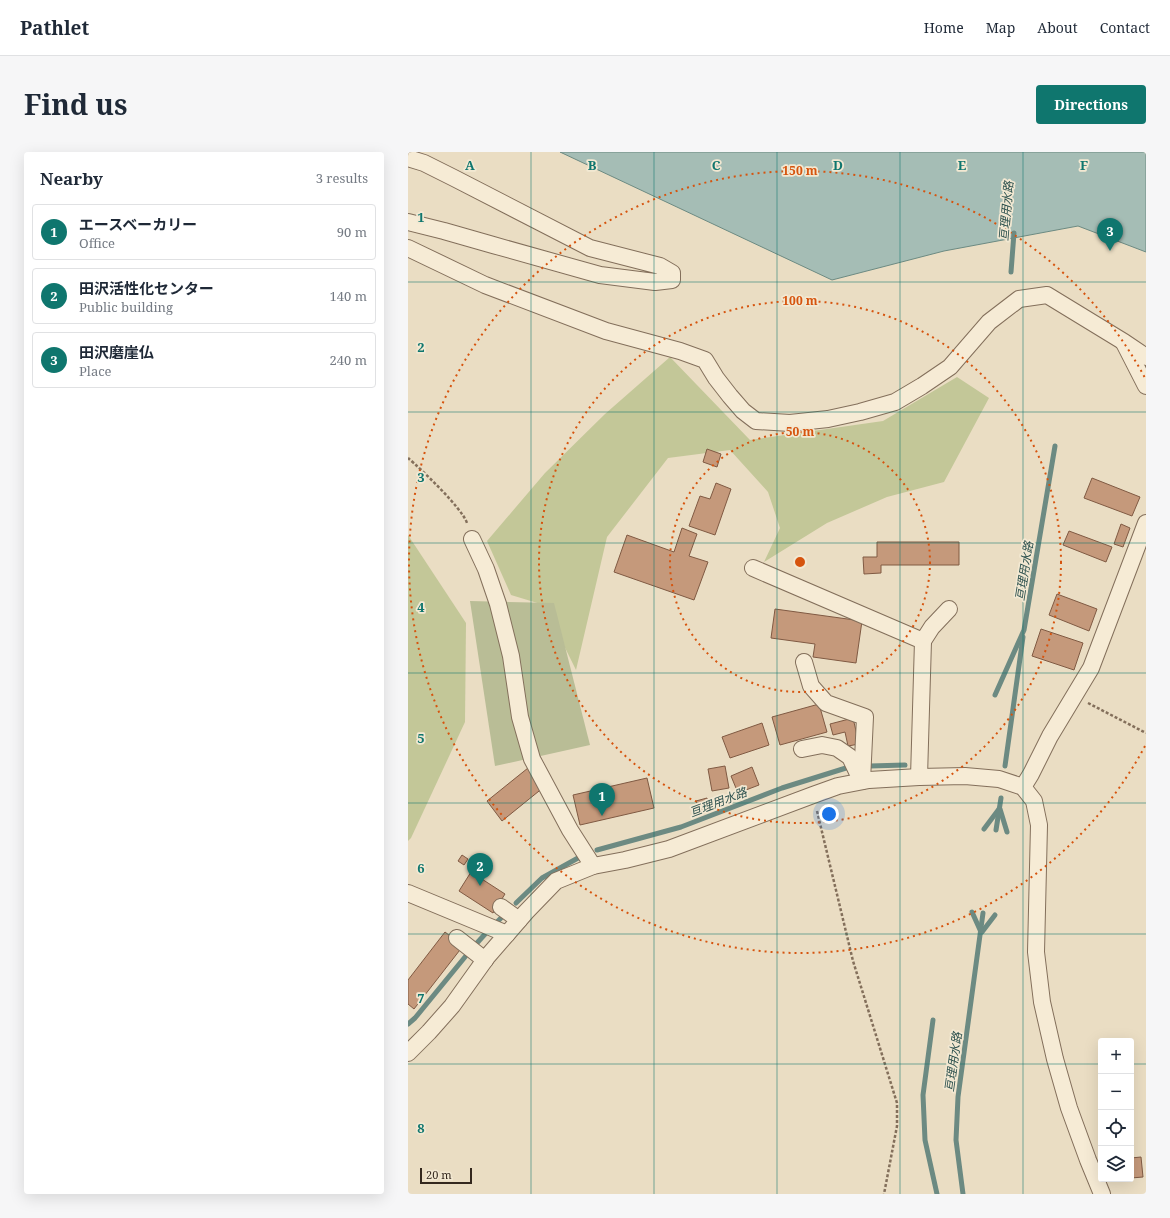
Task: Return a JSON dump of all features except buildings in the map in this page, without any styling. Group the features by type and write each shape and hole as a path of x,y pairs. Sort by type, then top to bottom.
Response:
{"street":[{"path":"408,158 424,163 590,248 660,266 672,273 672,280 655,282 600,274 408,222"},
{"path":"408,248 486,285 606,331 680,351 705,360 716,378 730,396 743,411 756,421 790,423 828,419 895,402 950,367 989,322 1019,299 1047,295 1146,357"},
{"path":"1124,342 1146,366"},
{"path":"1124,342 1146,386"},
{"path":"1023,787 1050,736 1092,668 1146,523"},
{"path":"472,539 486,569 498,604 511,656 520,717 532,759 570,830 593,866"},
{"path":"753,568 923,641"},
{"path":"919,776 923,641 932,627 949,609"},
{"path":"804,662 812,686 826,703 865,717 862,781"},
{"path":"802,749 822,745 837,748 850,757 862,781"},
{"path":"408,1053 447,1011 485,960 518,920 556,881 593,866 669,849 838,786 862,781 919,776 966,776 999,779 1023,787 1034,801 1039,826 1036,952 1042,1002 1055,1059 1069,1108 1102,1194"},
{"path":"408,893 507,934"},
{"path":"501,907 518,920"},
{"path":"457,938 485,960"}],"path":[{"path":"408,458 449,498 465,518 472,539"},
{"path":"1075,696 1146,733"},
{"path":"813,795 853,961 897,1103 897,1126 884,1194"}],"green space":[{"path":"670,357 750,440 883,421 957,377 989,398 944,482 887,497 827,523 764,562 780,528 768,492 730,450 668,458 607,537 576,670 544,605 511,595 487,541 545,473 605,414"},
{"path":"408,535 466,623 465,722 411,838 408,841"},
{"path":"470,601 554,603 590,745 495,766"}],"water":[{"path":"560,152 1146,152 1146,252 1078,226 944,251 832,280"}],"waterway":[{"name":"亘理用水路","path":"1011,272 1014,233"},
{"name":"亘理用水路","path":"995,695 1024,630 1055,446"},
{"path":"1005,766 1023,637"},
{"name":"亘理用水路","path":"870,766 905,765"},
{"name":"亘理用水路","path":"597,850 681,827 782,788 846,768"},
{"path":"996,830 1001,798"},
{"path":"984,829 999,809"},
{"path":"1000,809 1007,832"},
{"name":"亘理用水路","path":"516,903 542,878 578,858"},
{"path":"972,912 981,932"},
{"name":"亘理用水路","path":"963,1194 956,1140 958,1097 983,913"},
{"path":"982,932 995,915"},
{"name":"亘理用水路","path":"495,924 501,918"},
{"name":"亘理用水路","path":"477,943 486,933"},
{"name":"亘理用水路","path":"408,1024 415,1018 465,957"},
{"path":"933,1020 923,1095 925,1140 937,1194"}],"place":[{"name":"田沢磨崖仏","path":"1110,251"},
{"name":"エースベーカリー","path":"602,816"},
{"name":"田沢活性化センター","path":"480,886"}]}
